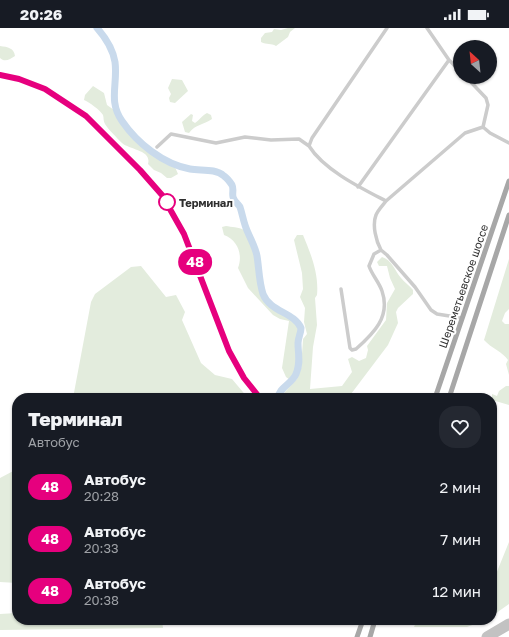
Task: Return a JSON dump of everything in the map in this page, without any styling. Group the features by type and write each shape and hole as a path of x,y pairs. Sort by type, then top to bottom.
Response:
{"main road":[{"name":"Шереметьевское шоссе","path":"437,393 509,181"},
{"name":"Шереметьевское шоссе","path":"451,393 509,215"},
{"path":"357,637 361,625"},
{"path":"370,637 374,625"}],"street":[{"path":"309,146 312,138 387,28"},
{"path":"427,28 453,64"},
{"path":"358,187 449,60"},
{"path":"0,75 19,79 45,89 80,112 135,165 162,195 184,234 229,351 242,375 256,393"},
{"path":"473,84 486,98 488,104 483,127"},
{"path":"483,127 490,133 508,141"},
{"path":"462,318 437,314 431,310 415,287 381,250 377,243 375,222 376,214 386,201 465,133 483,127"},
{"path":"157,147 171,134 216,143 245,137 272,140 299,139 309,146 315,155 358,187 386,201"},
{"path":"341,290 350,348 352,350 356,349 371,335 378,327 383,316 384,300 382,291 370,266 374,254 381,250"}],"green space":[{"path":"295,28 290,32 288,37 276,46 261,42 261,38 265,33 272,32 274,29 281,30"},
{"path":"0,46 10,48 15,56 8,60 0,58"},
{"path":"172,79 182,80 188,91 175,103 170,102 169,98 171,94 168,88"},
{"path":"93,86 104,93 107,105 114,110 123,125 142,147 158,159 175,167 178,174 171,178 167,178 154,170 148,164 147,156 144,153 122,143 115,136 105,124 102,113 89,102 84,100 85,95"},
{"path":"207,113 211,115 212,119 197,126 189,133 185,132 182,122 191,114 193,115 192,121 195,123"},
{"path":"226,226 242,229 249,235 253,242 259,281 264,297 268,303 292,321 299,330 296,341 299,357 290,380 286,377 282,368 289,321 280,319 273,315 248,288 238,268 240,258 238,248 233,240 224,235 222,227"},
{"path":"297,235 303,235 314,264 317,279 317,295 315,298 317,325 313,347 310,389 342,386 352,372 348,359 352,357 359,361 366,358 368,350 367,346 386,320 387,303 395,289 387,266 379,266 377,262 382,257 391,263 401,278 413,290 413,294 398,308 396,312 398,323 388,345 352,393 284,393 297,379 301,369 303,339 307,334 304,322 305,308 300,297 303,289 302,273 294,240"},
{"path":"509,259 509,309 505,313 502,321 505,324 509,324 509,375 506,364 508,360 484,340"},
{"path":"141,266 166,297 176,295 185,312 182,320 201,363 215,375 232,379 244,393 74,393 91,302 95,294 131,267"},
{"path":"506,386 509,386 509,405 497,401 499,391"},
{"path":"12,472 12,583 0,582 0,478"},
{"path":"509,542 509,604 497,612 497,572"},
{"path":"12,613 12,625 163,625 163,628 0,630 0,614"},
{"path":"415,625 472,625 467,627 414,627"}],"water":[{"path":"238,625 274,625 270,637 234,637"}],"pier":[{"path":"236,625 276,625 272,637 232,637"}],"waterway":[{"path":"97,28 103,35 114,57 116,70 114,92 115,106 118,114 128,129 143,145 170,162 190,169 208,170 220,173 232,185 233,196 240,207 246,229 256,252 263,294 271,305 293,318 301,328 298,341 298,370 292,380 280,393"}],"taxiway":[{"path":"487,637 509,624"}],"bus line":[{"name":"48","path":"0,75 19,79 45,89 64,100 86,116 140,170 162,195 184,234 229,351 244,378 255,393"}],"place":[{"name":"Терминал","path":"167,202"}]}
